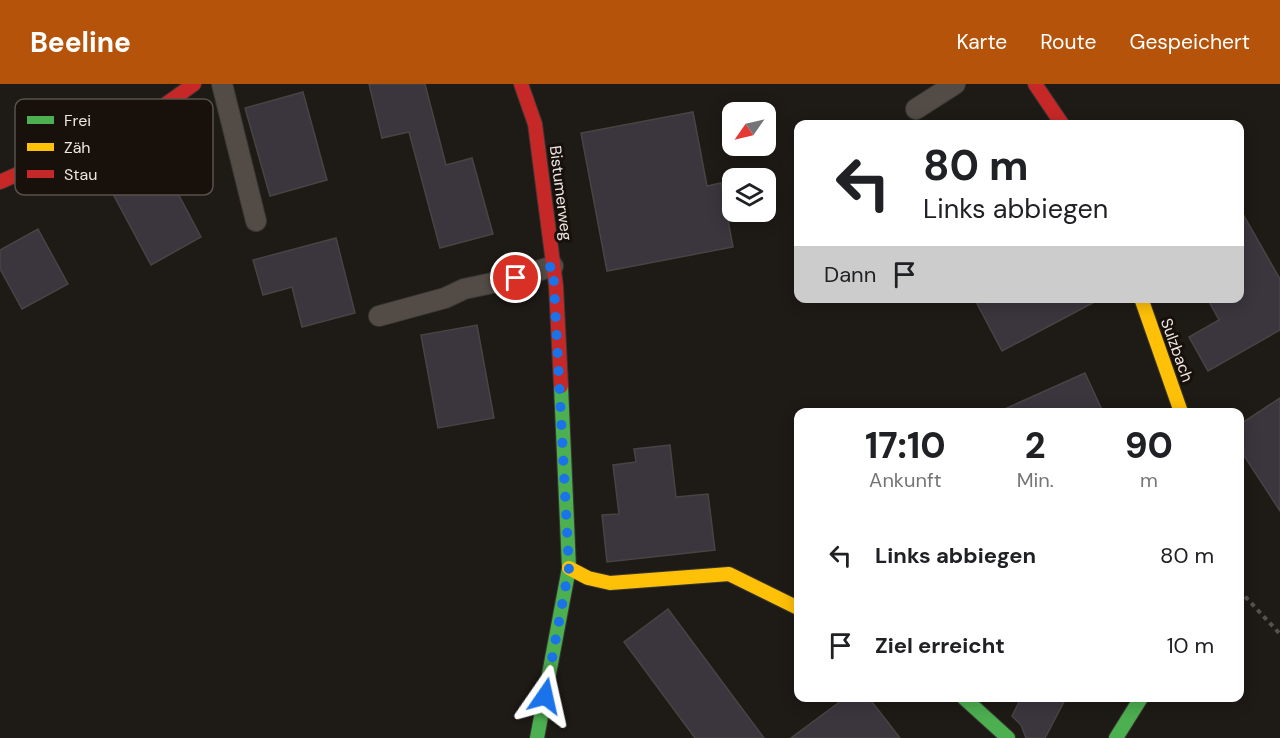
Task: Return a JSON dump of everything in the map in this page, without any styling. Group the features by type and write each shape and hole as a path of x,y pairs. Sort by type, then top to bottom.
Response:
{"street":[{"path":"173,99 194,84"},
{"name":"Bistumerweg","path":"521,84 536,124 553,266 569,568 537,738"},
{"path":"1035,84 1059,120"},
{"path":"0,182 15,175"},
{"name":"Sulzbach","path":"1143,303 1180,408"},
{"path":"569,568 588,578 610,583 729,574 794,606"},
{"path":"968,702 1008,738"},
{"path":"1116,738 1138,702"}],"lane":[{"path":"194,84 212,84"},
{"path":"222,84 256,221"},
{"path":"916,110 955,84"},
{"path":"379,316 445,298 464,289 516,278 553,266"}],"path":[{"path":"1244,595 1280,634"}],"building":[{"path":"369,84 425,84 446,165 472,158 493,234 440,248 409,132 382,138"},
{"path":"303,92 327,180 270,196 245,108"},
{"path":"693,112 707,186 721,183 722,222 728,222 733,247 607,271 581,133"},
{"path":"114,195 179,195 201,237 151,265"},
{"path":"1244,216 1280,279 1280,330 1208,371 1189,337 1219,320 1210,303 1244,303"},
{"path":"38,229 68,284 22,309 0,269 0,250"},
{"path":"336,238 355,313 302,327 292,287 263,295 253,260"},
{"path":"977,303 1093,303 1002,351"},
{"path":"477,325 494,418 438,428 421,335"},
{"path":"1085,373 1101,408 1007,408"},
{"path":"1280,398 1280,511 1244,456 1244,422"},
{"path":"670,445 676,497 708,494 715,550 607,562 602,515 619,514 613,465 636,462 634,449"},
{"path":"668,609 764,738 695,738 624,642"},
{"path":"840,702 872,702 900,738 791,738"},
{"path":"1019,702 1064,702 1045,738 1026,738 1021,725 1012,716"}],"traffic: fast":[{"path":"537,738 569,568 561,386"},
{"path":"968,702 1008,738"},
{"path":"1116,738 1138,702"}],"traffic: slow":[{"path":"1143,303 1180,408"},
{"path":"569,568 588,578 610,583 729,574 794,606"}],"traffic: jam":[{"path":"173,99 194,84"},
{"path":"521,84 535,124 556,286 561,386"},
{"path":"1035,84 1059,120"},
{"path":"0,182 15,175"}],"route":[{"path":"516,278 553,266 556,286 569,568 545,696"}]}
